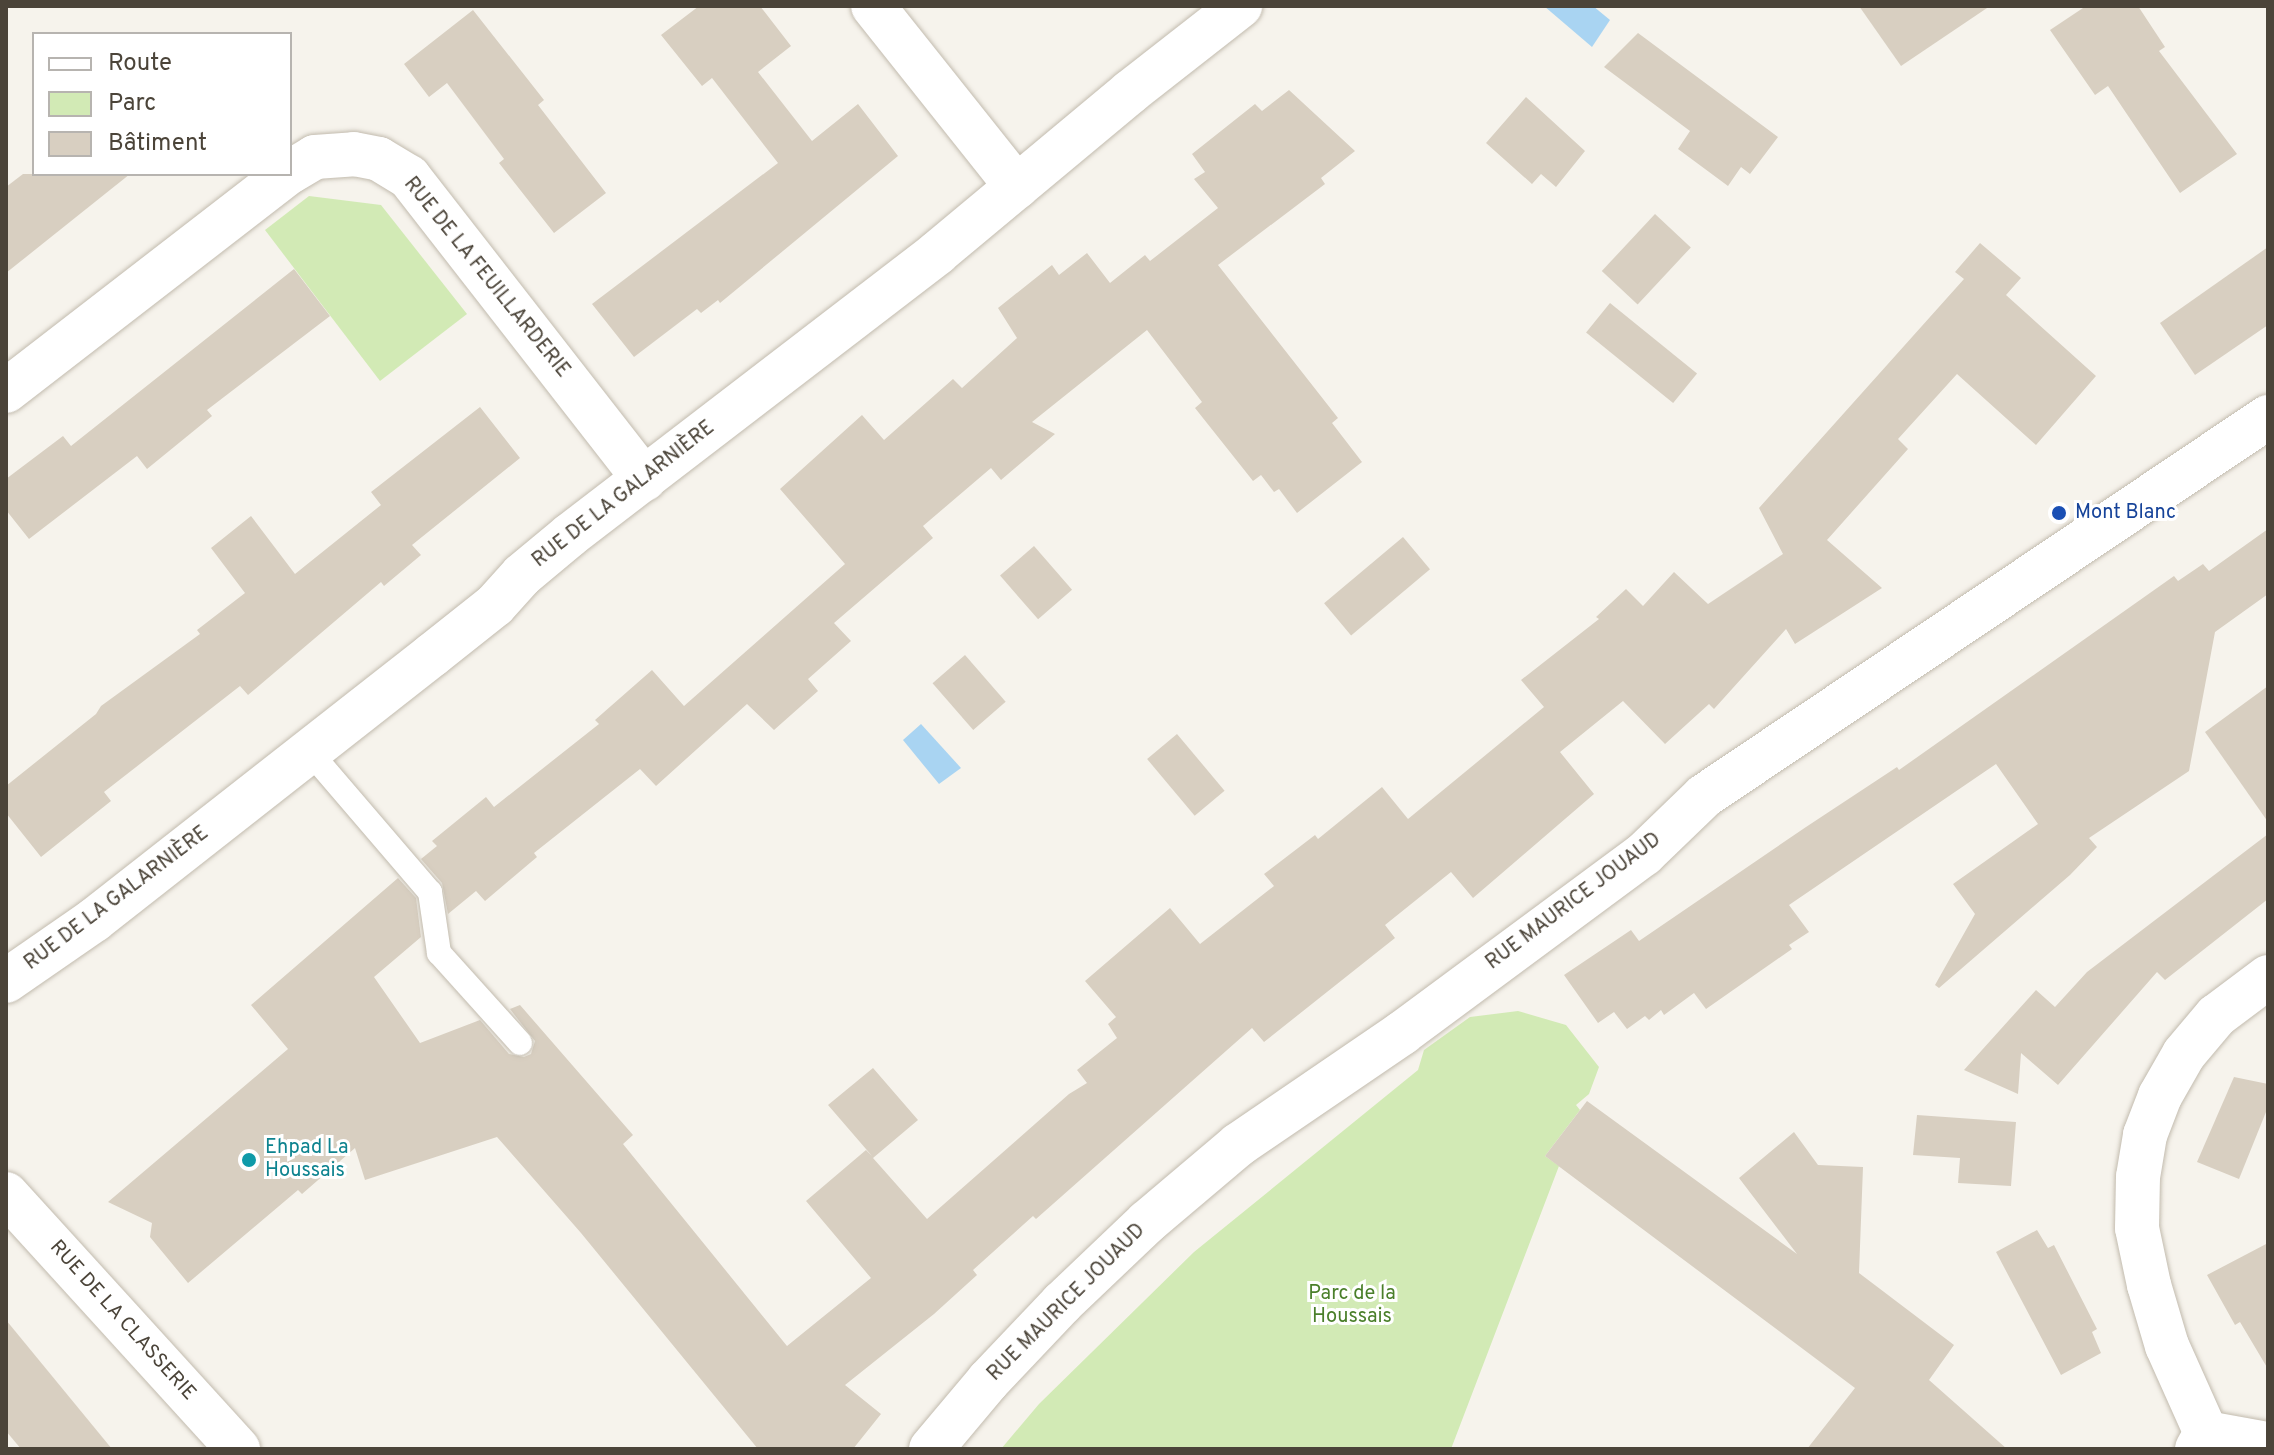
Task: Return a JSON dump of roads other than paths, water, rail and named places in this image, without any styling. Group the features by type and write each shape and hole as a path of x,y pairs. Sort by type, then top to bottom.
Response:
{"street":[{"path":"873,6 1017,187"},
{"name":"RUE DE LA GALARNIÈRE","path":"6,981 94,920 495,605 522,575 1017,187 1240,6"},
{"name":"RUE DE LA FEUILLARDERIE","path":"292,171 315,157 354,154 379,159 409,177 644,479"},
{"name":"RUE DE LA FEUILLARDERIE","path":"6,391 285,176"},
{"name":"RUE MAURICE JOUAUD","path":"931,1449 988,1381 1062,1303 1147,1222 1238,1145 1402,1033 1644,854 1704,796 2268,417"},
{"path":"2268,977 2216,1016 2184,1054 2160,1096 2145,1135 2138,1177 2137,1228 2149,1285 2167,1346 2202,1441 2268,1444"},
{"name":"RUE DE LA CLASSERIE","path":"6,1194 238,1449"}],"lane":[{"path":"309,751 430,892 439,953 520,1043"}],"water":[{"path":"1544,6 1593,6 1610,20 1592,47"},
{"path":"921,724 961,768 939,784 903,740"}],"place":[{"name":"Mont Blanc","path":"2059,513"},
{"name":"Ehpad La Houssais","path":"249,1160"}],"park label":[{"name":"Parc de la Houssais","path":"1352,1306"}]}
